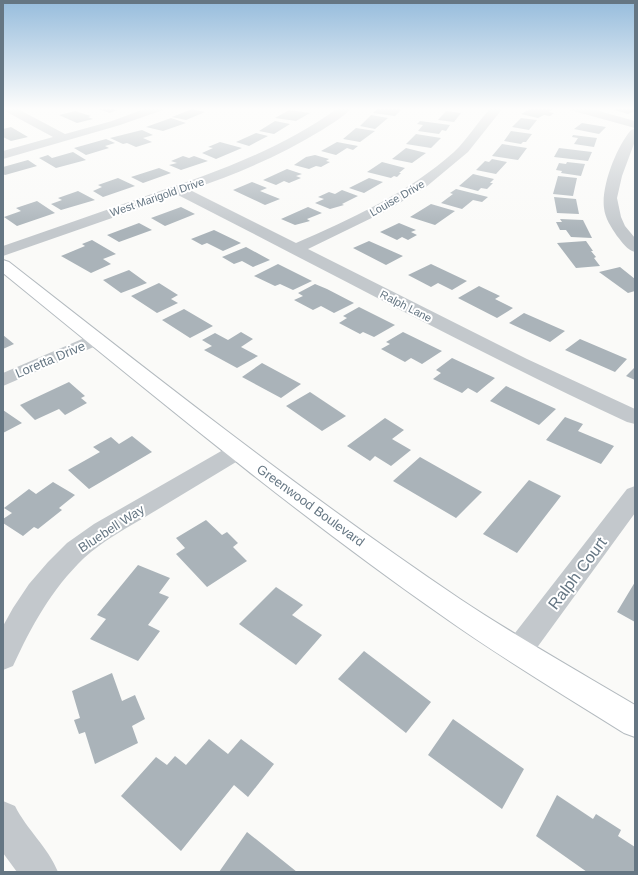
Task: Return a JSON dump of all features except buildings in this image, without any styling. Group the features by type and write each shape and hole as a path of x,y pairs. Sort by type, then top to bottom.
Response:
{"street":[{"path":"3,155 25,149"},
{"name":"West Marigold Drive","path":"3,251 179,190 255,162 284,149"},
{"name":"Louise Drive","path":"296,249 386,207 424,183 460,154 464,149"},
{"path":"626,149 613,179 610,192 610,203 612,214 619,228 635,247"},
{"name":"Ralph Lane","path":"179,190 572,389 635,417"},
{"name":"Greenwood Boulevard","path":"3,265 238,451 427,591 518,652 635,722"},
{"name":"Loretta Drive","path":"3,380 96,339"},
{"name":"Bluebell Way","path":"3,657 22,615 34,598 73,554 87,541 238,451"},
{"name":"Ralph Court","path":"518,652 635,495"},
{"path":"3,818 10,833 40,872"}]}
